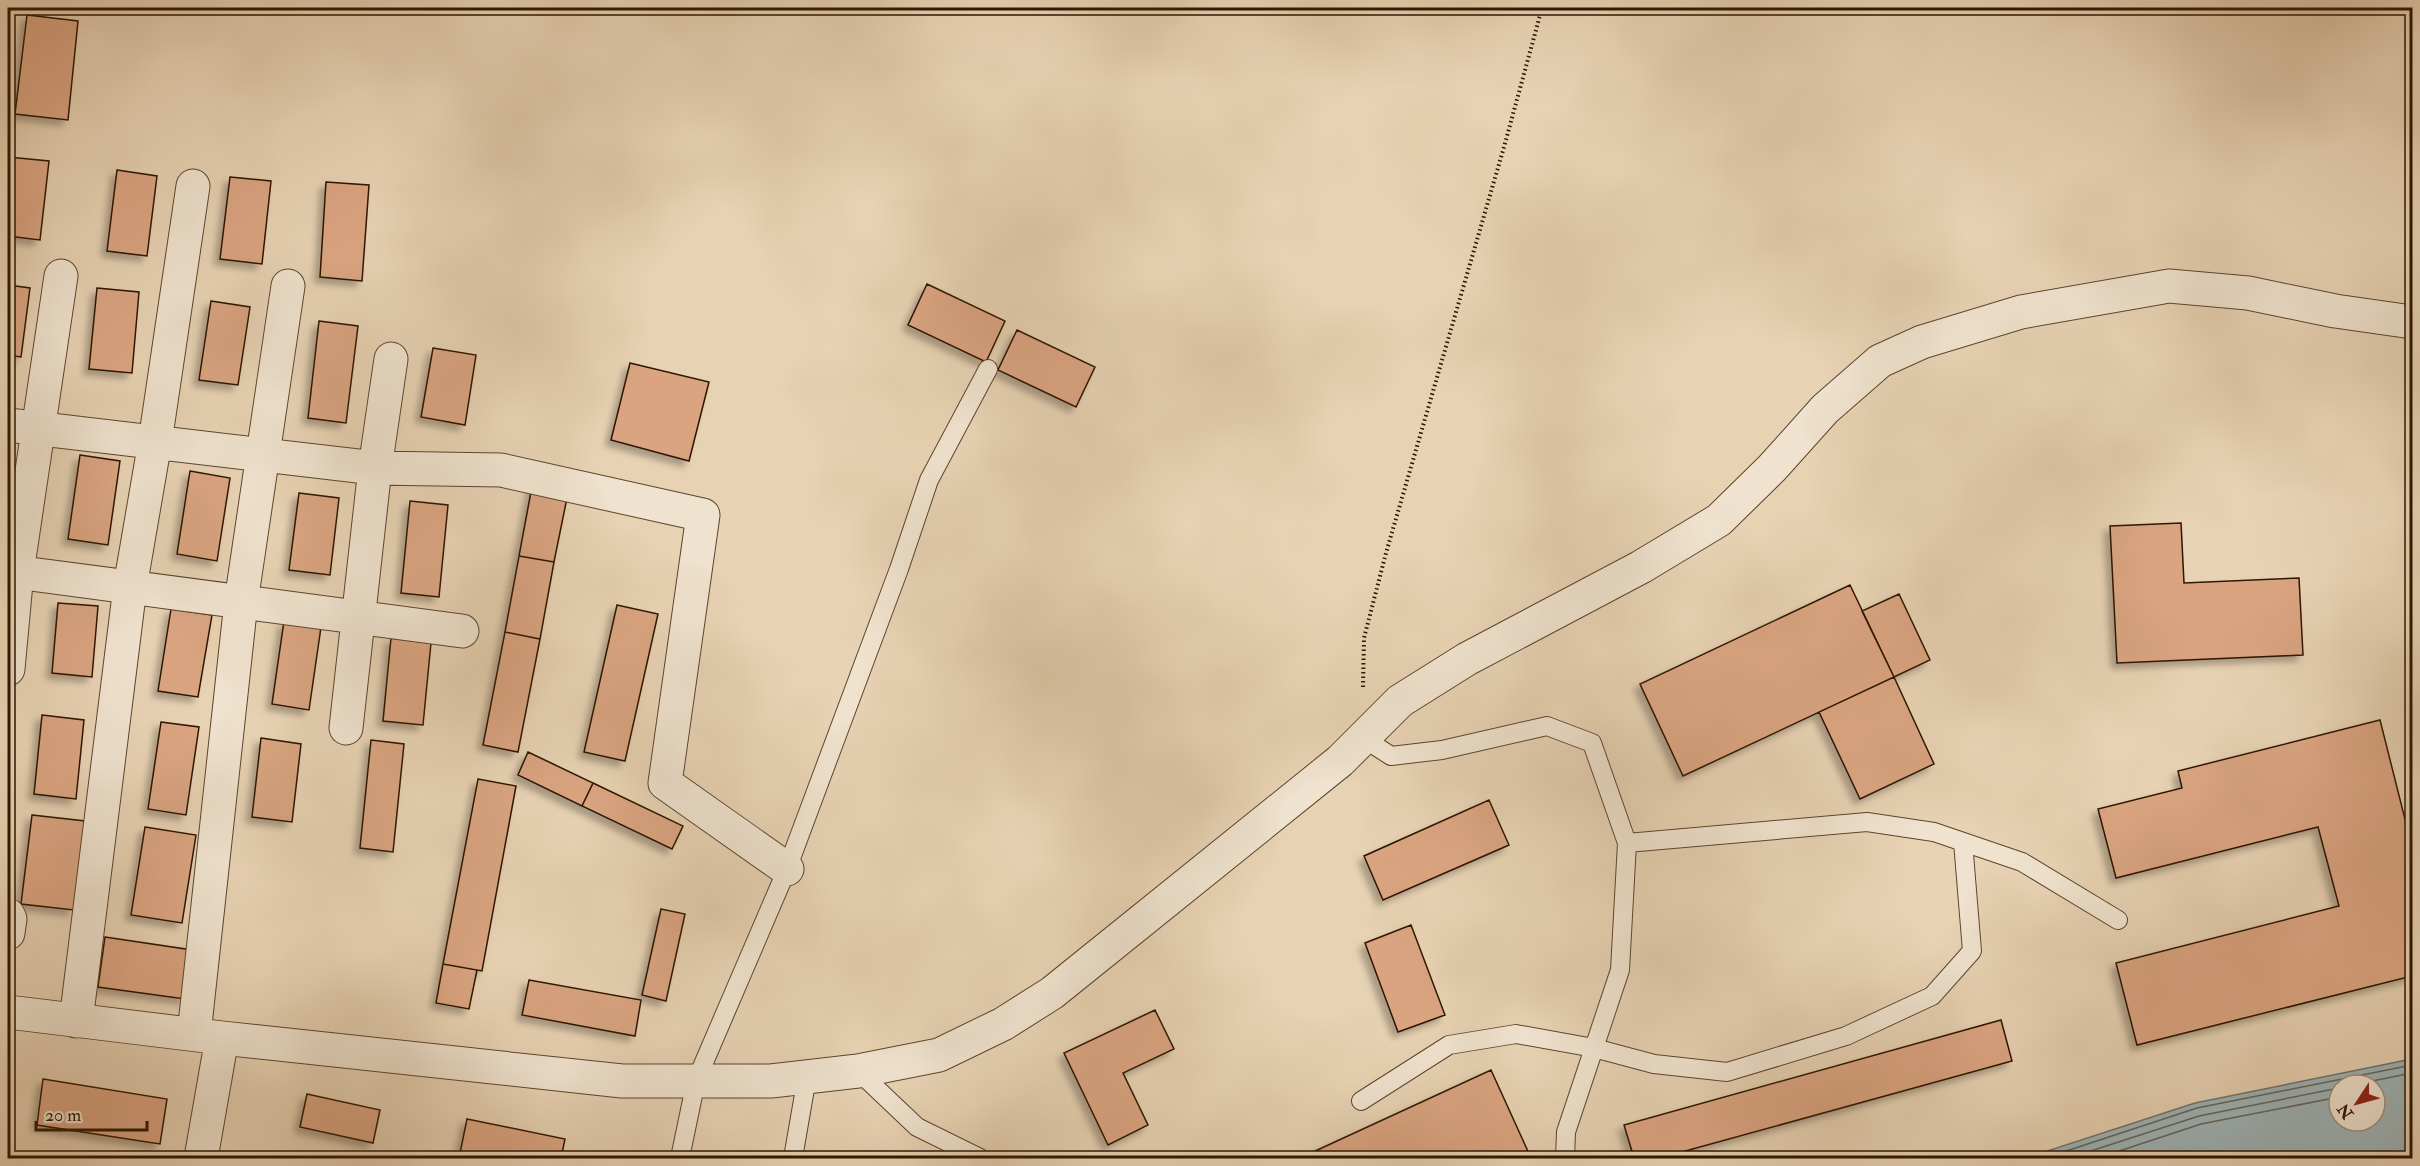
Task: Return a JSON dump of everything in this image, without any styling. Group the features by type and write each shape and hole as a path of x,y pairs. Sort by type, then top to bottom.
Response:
{"street":[{"path":"76,1021 130,587 155,442 193,186"},
{"path":"8,669 12,572 23,427 61,276"},
{"path":"201,1158 208,1036 242,602 288,286"},
{"path":"8,1012 622,1081 771,1080 858,1071 939,1055 1003,1024 1052,993 1340,761 1400,701 1458,665 1641,567 1719,519 1772,468 1825,409 1880,361 1923,342 2021,312 2169,286 2248,293 2335,311 2412,322"},
{"path":"346,728 375,468 391,359"},
{"path":"23,427 375,468 501,471 703,515 666,783 787,869"},
{"path":"12,572 462,632"},
{"path":"8,915 10,919 8,933"}],"lane":[{"path":"680,1158 696,1081 787,869 899,569 928,480 988,369"},
{"path":"1363,738 1391,756 1442,750 1546,726 1592,743 1627,843 1620,970 1566,1132 1565,1158"},
{"path":"1627,843 1867,822 1934,832 2022,862 2118,920"},
{"path":"1361,1101 1449,1046 1516,1034 1594,1048 1654,1064 1726,1072 1846,1036 1932,996 1972,951 1963,842"},
{"path":"858,1071 917,1127 980,1158"},
{"path":"793,1158 807,1077"}],"path":[{"path":"1363,738 1364,638 1386,553 1501,159 1542,8"}],"water":[{"path":"2412,1059 2412,1158 2026,1158 2195,1103 2327,1076 2327,1133 2387,1133 2387,1073 2343,1073"}],"building":[{"path":"27,15 78,21 68,120 15,114"},
{"path":"8,157 49,161 40,240 8,236"},
{"path":"117,170 157,176 147,256 107,251"},
{"path":"230,177 271,181 262,264 220,259"},
{"path":"326,182 369,185 362,281 320,277"},
{"path":"927,284 1005,321 986,362 908,325"},
{"path":"8,285 30,288 21,357 8,355"},
{"path":"97,288 139,292 132,373 89,369"},
{"path":"211,301 250,307 238,385 199,380"},
{"path":"319,321 358,326 346,423 308,418"},
{"path":"1017,330 1095,367 1076,407 998,370"},
{"path":"433,348 476,355 465,425 421,417"},
{"path":"630,363 709,382 689,461 611,440"},
{"path":"80,455 120,461 108,545 68,539"},
{"path":"190,471 230,478 217,561 177,554"},
{"path":"533,481 569,488 554,562 519,556"},
{"path":"299,493 339,498 330,575 289,570"},
{"path":"410,501 448,505 439,597 401,593"},
{"path":"2181,523 2184,583 2299,578 2303,655 2117,663 2110,526"},
{"path":"519,556 554,562 540,639 505,632"},
{"path":"1850,585 1894,677 1683,776 1640,684"},
{"path":"1899,594 1930,660 1894,677 1862,611"},
{"path":"58,603 98,606 92,677 52,673"},
{"path":"617,605 658,614 625,761 584,752"},
{"path":"171,609 212,615 198,697 158,691"},
{"path":"284,621 321,627 309,710 272,704"},
{"path":"505,632 540,639 518,752 483,745"},
{"path":"391,638 431,643 423,725 383,721"},
{"path":"1894,677 1934,764 1860,799 1819,712"},
{"path":"42,715 84,720 76,799 34,794"},
{"path":"2380,720 2412,847 2412,976 2137,1045 2116,963 2339,906 2318,827 2116,878 2098,809 2182,788 2178,771"},
{"path":"161,722 199,727 186,815 148,809"},
{"path":"261,738 301,744 292,822 252,817"},
{"path":"371,740 404,744 393,852 360,848"},
{"path":"528,752 593,783 582,806 518,775"},
{"path":"478,779 516,786 482,971 443,964"},
{"path":"593,783 683,826 672,849 582,806"},
{"path":"1489,800 1509,845 1383,900 1364,856"},
{"path":"32,815 85,821 74,910 21,904"},
{"path":"145,827 196,835 182,923 131,915"},
{"path":"661,909 685,914 666,1001 642,995"},
{"path":"1411,925 1445,1015 1398,1032 1365,943"},
{"path":"105,937 192,950 185,999 98,987"},
{"path":"443,964 477,970 469,1009 436,1003"},
{"path":"529,980 641,1000 635,1036 522,1015"},
{"path":"1155,1010 1174,1049 1123,1073 1148,1125 1108,1145 1064,1053"},
{"path":"2001,1020 2012,1061 1660,1158 1634,1158 1624,1125"},
{"path":"1491,1070 1531,1158 1300,1158"},
{"path":"43,1079 167,1099 160,1144 37,1125"},
{"path":"307,1094 380,1110 373,1143 300,1127"},
{"path":"467,1119 565,1139 561,1158 459,1158"}]}
